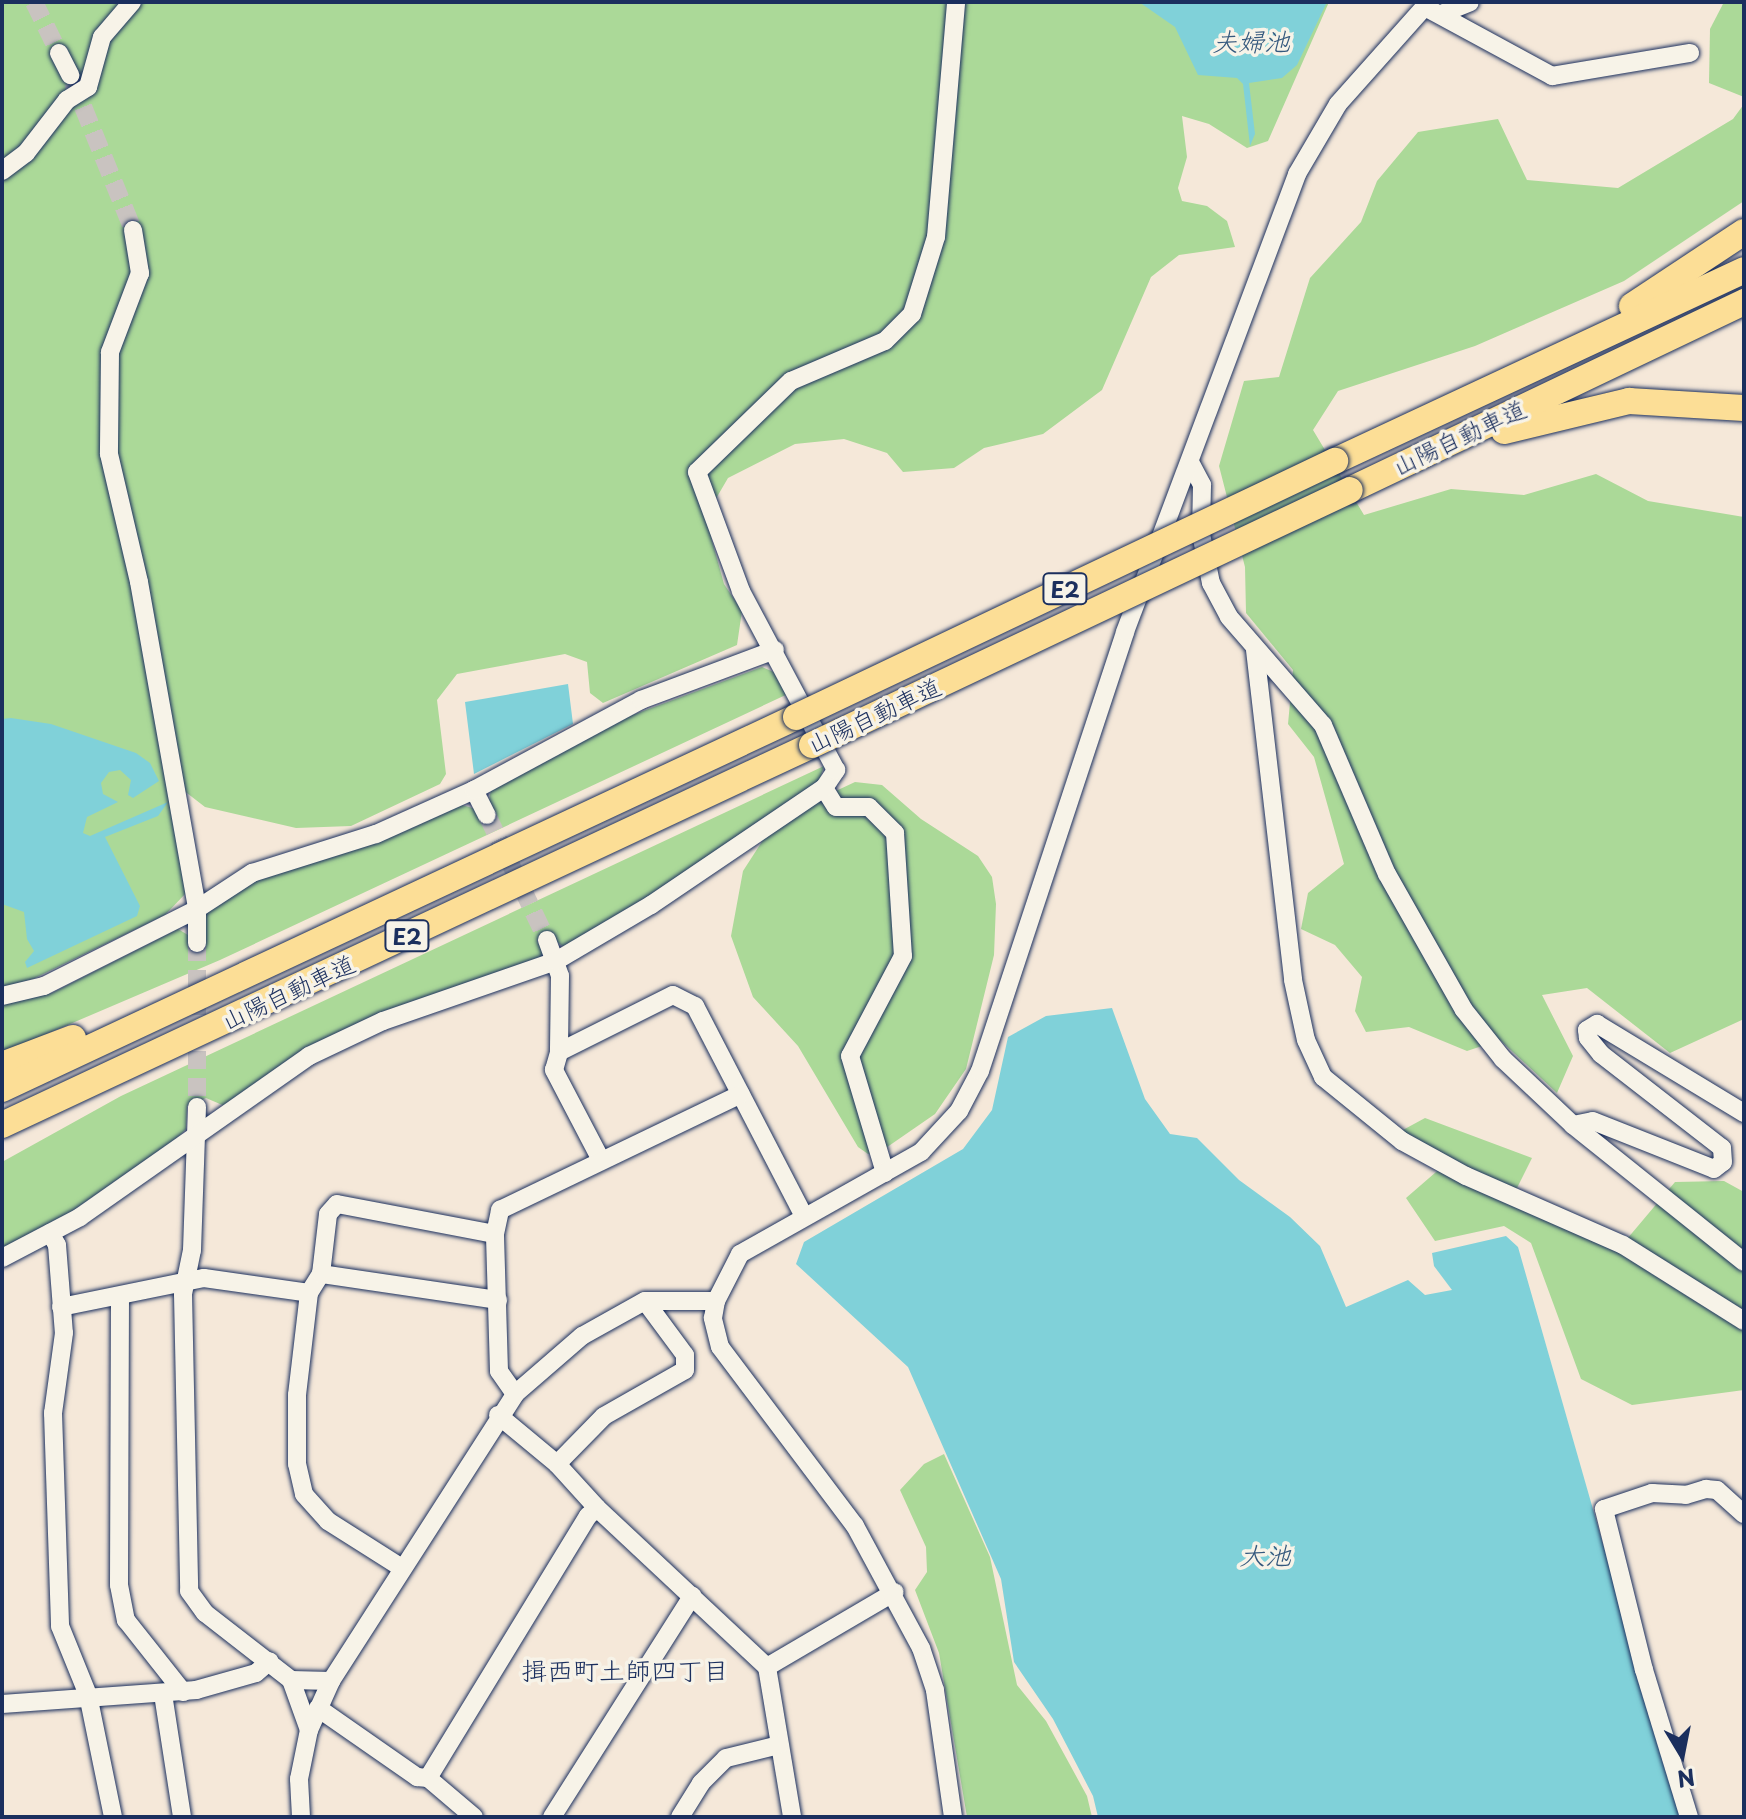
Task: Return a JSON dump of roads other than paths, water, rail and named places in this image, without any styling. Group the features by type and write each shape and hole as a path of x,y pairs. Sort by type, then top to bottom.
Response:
{"highway":[{"path":"1462,402 1682,277 1744,232"},
{"name":"山陽自動車道","path":"2,1089 500,852 796,717 1744,270"},
{"name":"山陽自動車道","path":"2,1125 812,745 1744,302"},
{"path":"1404,462 1549,417 1629,401 1744,408"},
{"path":"2,1065 500,852"},
{"path":"2,1145 231,1018"}],"street":[{"path":"2,171 26,153 67,100 88,87 102,37 132,2"},
{"path":"2,1258 50,1233 309,1056 383,1021 556,961 651,905 824,788 836,770 741,591 697,472 791,381 885,341 912,314 936,237 956,2"},
{"path":"953,1817 935,1690 895,1592 855,1526 720,1347 713,1318 716,1301 740,1254 803,1214 921,1152 959,1111 980,1071 1125,632 1306,153 1361,75 1432,8 1470,2"},
{"path":"1432,8 1552,76 1690,53"},
{"path":"59,53 70,75"},
{"path":"133,230 140,273 110,352 109,454 139,582 197,909 197,943"},
{"path":"1191,464 1202,485 1201,534 1211,583 1229,617 1255,650 1323,725 1387,874 1464,1010 1503,1059 1573,1125 1744,1262"},
{"path":"2,996 44,986 197,909 252,873 376,834 474,790 641,700 775,650"},
{"path":"1255,650 1293,980 1306,1040 1323,1077 1402,1141 1623,1245 1744,1321"},
{"path":"824,788 836,807 869,807 895,833 903,956 850,1056 885,1173"},
{"path":"474,790 487,815"},
{"path":"547,940 556,961 559,1052 554,1070 601,1160"},
{"path":"559,1052 673,995 695,1006 803,1214"},
{"path":"1573,1125 1593,1121 1714,1169 1723,1162 1722,1148 1601,1054 1588,1038 1587,1030 1597,1024 1744,1113"},
{"path":"515,1394 499,1371 495,1234 500,1210 741,1094"},
{"path":"197,1107 199,1134 189,1281 183,1294 185,1573 189,1591 205,1613 291,1680 309,1730"},
{"path":"402,1568 328,1521 304,1494 297,1464 297,1395 309,1293 321,1274 328,1214 337,1204 495,1234"},
{"path":"50,1233 57,1245 64,1333 53,1413 60,1626 88,1695 113,1817"},
{"path":"321,1274 498,1300"},
{"path":"61,1307 189,1281 309,1293"},
{"path":"120,1296 119,1585 126,1620 183,1692"},
{"path":"301,1817 299,1779 309,1730 331,1681 498,1415 515,1394 582,1336 645,1301 716,1301"},
{"path":"557,1464 604,1416 685,1370 685,1355 645,1301"},
{"path":"498,1415 557,1464 597,1508 767,1667 792,1817"},
{"path":"1689,1817 1644,1670 1604,1509 1610,1503 1652,1493 1686,1495 1706,1489 1717,1490 1744,1514"},
{"path":"428,1778 597,1508"},
{"path":"767,1667 895,1592"},
{"path":"552,1817 692,1596"},
{"path":"2,1704 88,1695 183,1692 256,1673 270,1661"},
{"path":"291,1680 331,1681"},
{"path":"163,1694 182,1817"},
{"path":"318,1708 405,1769 428,1778 474,1817"},
{"path":"680,1817 701,1783 726,1758 779,1745"}],"water":[{"name":"夫婦池","path":"1139,2 1327,2 1297,65 1282,78 1249,83 1255,134 1250,146 1243,84 1237,78 1198,75 1175,27"},
{"path":"568,684 573,724 474,774 465,702"},
{"path":"2,719 51,724 136,753 150,763 159,781 133,798 128,795 131,780 120,770 109,772 101,783 103,794 118,802 87,817 83,833 90,836 168,802 158,816 105,837 140,906 137,916 27,968 25,962 34,951 27,939 24,912 2,904"},
{"name":"大池","path":"1112,1008 1145,1099 1170,1134 1197,1138 1239,1180 1290,1217 1320,1246 1346,1307 1408,1280 1425,1295 1452,1290 1434,1266 1432,1253 1506,1236 1518,1247 1681,1817 1098,1817 1093,1796 1053,1719 1014,1662 1001,1579 908,1367 796,1264 804,1242 963,1149 992,1110 1008,1037 1046,1016"}],"tunnel":[{"path":"34,2 59,53"},
{"path":"73,82 133,230"},
{"path":"487,815 547,940"},
{"path":"197,943 197,1107"}],"district":[{"name":"揖西町土師四丁目","path":"625,1670"}]}
